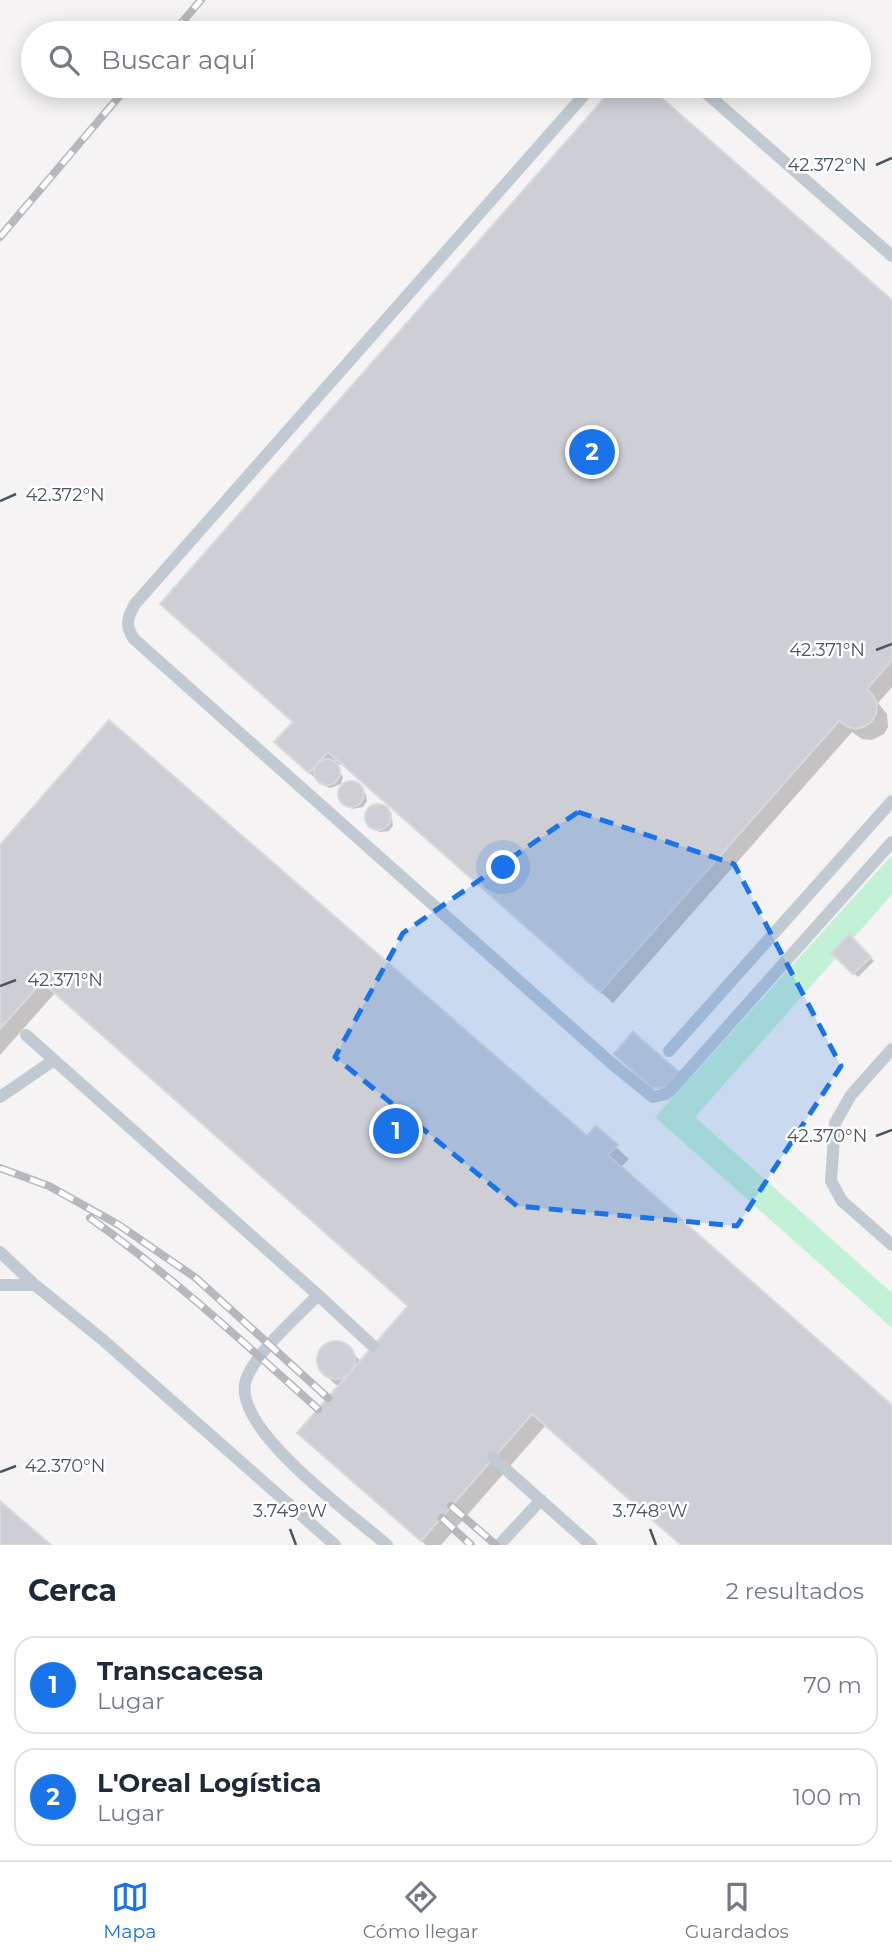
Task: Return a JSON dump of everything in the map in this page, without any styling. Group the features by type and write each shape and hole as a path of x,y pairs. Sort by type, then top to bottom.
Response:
{"lane":[{"path":"581,98 135,604 127,623 129,632 558,1016 653,1097 670,1091 892,842"},
{"path":"712,98 892,256"},
{"path":"668,1051 892,801"},
{"path":"26,1035 373,1346"},
{"path":"892,1049 851,1095 835,1123 831,1181 842,1201 892,1245"},
{"path":"0,1097 54,1060"},
{"path":"0,1252 335,1545"},
{"path":"0,1285 35,1285"},
{"path":"318,1295 259,1357 250,1371 244,1384 247,1407 279,1452 387,1545"},
{"path":"493,1458 592,1545"},
{"path":"499,1545 541,1500"}],"highlighted area":[{"path":"578,812 734,864 841,1066 737,1226 517,1206 335,1057 403,933"}],"green space":[{"path":"892,855 892,894 853,939 848,934 832,953 836,958 695,1117 892,1293 892,1328 655,1117"}],"building":[{"path":"604,98 662,98 892,300 892,660 867,689 877,704 876,714 871,722 856,729 839,721 600,992 328,752 309,773 274,742 293,722 160,604"},
{"path":"109,720 587,1136 596,1126 618,1145 608,1155 892,1405 892,1545 681,1545 532,1414 421,1541 297,1433 408,1306 42,982 0,1029 0,845"},
{"path":"327,759 336,763 340,772 336,781 327,785 318,781 314,772 318,763"},
{"path":"351,781 360,785 364,794 360,803 351,807 342,803 338,794 342,785"},
{"path":"378,804 387,808 391,817 387,826 378,830 369,826 365,817 369,808"},
{"path":"849,934 871,957 853,974 831,953"},
{"path":"633,1032 679,1072 665,1088 652,1088 614,1054"},
{"path":"336,1341 350,1346 355,1360 350,1374 336,1379 322,1374 317,1360 322,1346"},
{"path":"0,1501 51,1545 0,1545"}],"railway":[{"path":"183,21 201,0"},
{"path":"0,237 118,98"},
{"path":"0,1168 49,1186 119,1225 196,1278 328,1398"},
{"path":"90,1218 179,1287 318,1409"},
{"path":"451,1506 496,1545"},
{"path":"442,1518 471,1545"}],"place":[{"name":"L'Oreal Logística","path":"592,452"},
{"name":"Transcacesa","path":"396,1131"}]}
